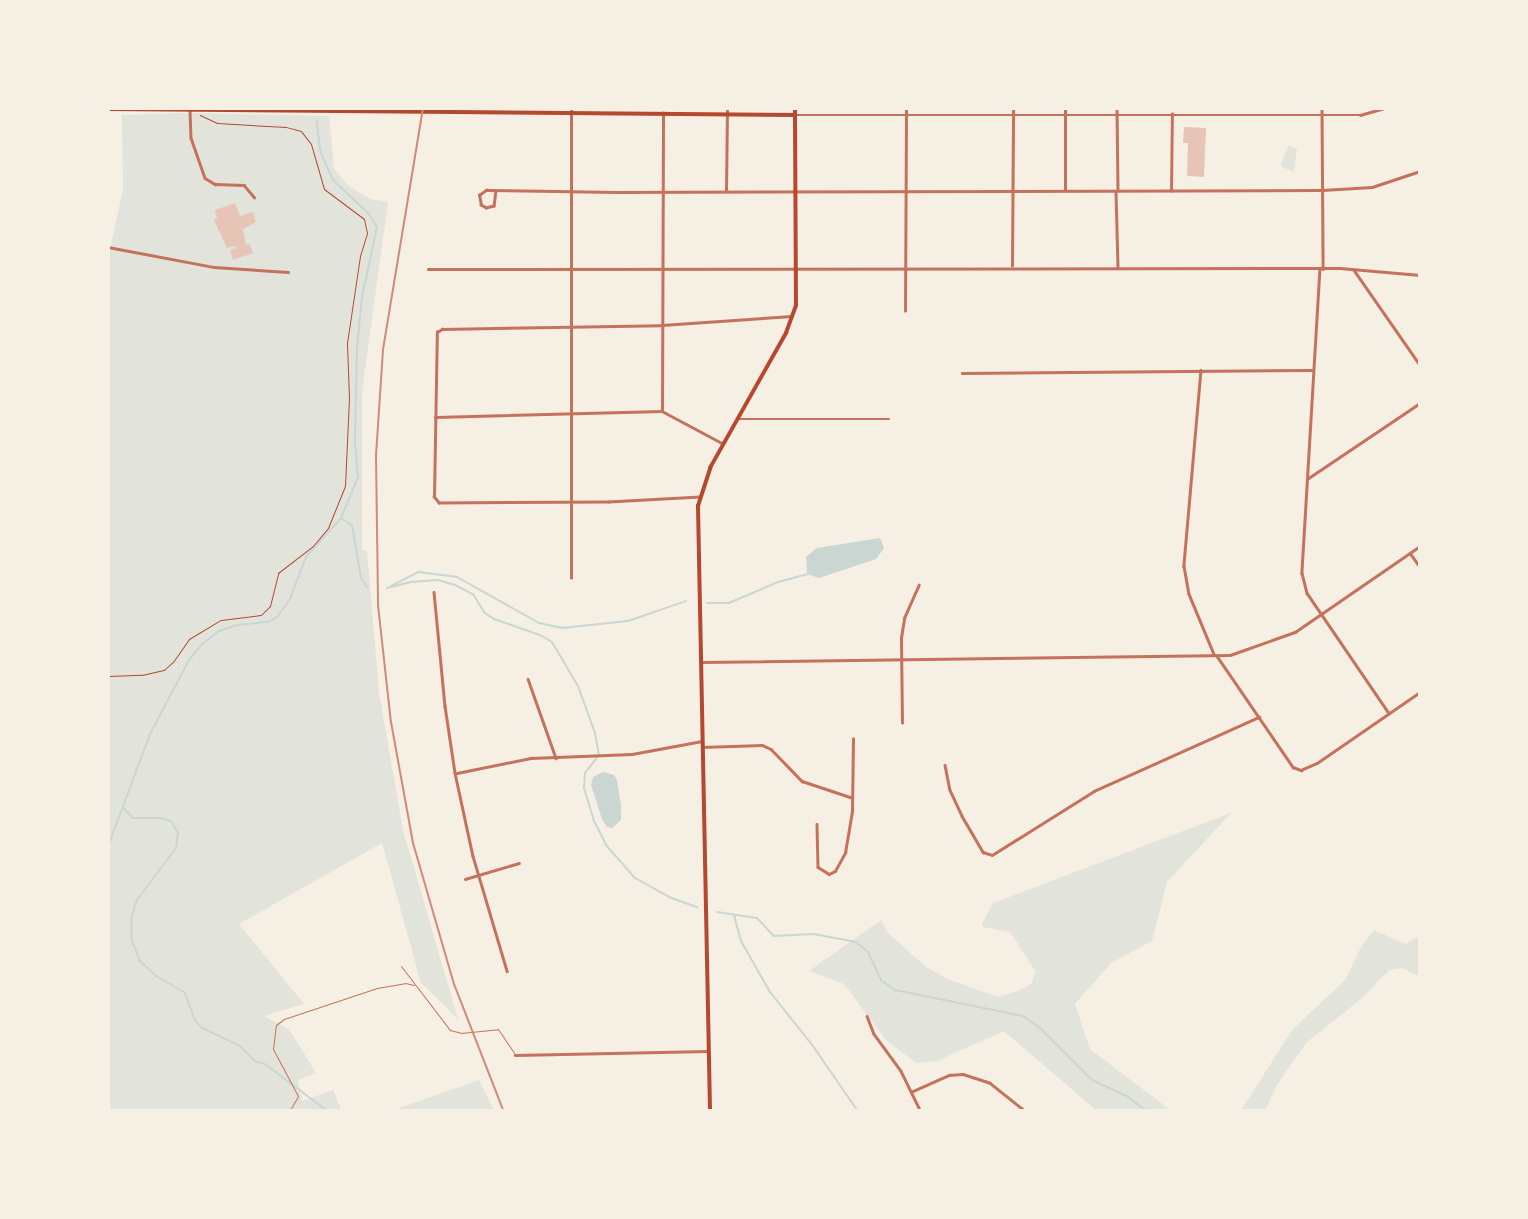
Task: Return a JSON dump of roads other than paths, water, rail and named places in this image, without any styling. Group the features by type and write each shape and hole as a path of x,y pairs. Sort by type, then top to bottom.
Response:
{"main road":[{"path":"710,1111 697,532 700,497 722,443 793,316 794,108"},
{"path":"108,109 728,111 795,115"}],"street":[{"path":"853,108 853,114"},
{"path":"1065,108 1065,190"},
{"path":"1117,108 1118,267"},
{"path":"1169,108 1171,191"},
{"path":"1273,108 1273,115"},
{"path":"1322,108 1322,268 1302,573 1307,593 1389,713"},
{"path":"795,115 906,111 1360,115 1384,108"},
{"path":"190,110 191,138 205,178 215,184 244,185 254,197"},
{"path":"570,578 573,326 571,111"},
{"path":"726,191 728,111"},
{"path":"905,311 906,111"},
{"path":"1012,266 1013,111"},
{"path":"662,411 663,112"},
{"path":"496,190 494,206 486,208 481,205 481,192 496,190 1322,190 1372,187 1419,171"},
{"path":"108,247 214,267 288,272"},
{"path":"428,269 795,270 1012,266 1322,268 1419,275"},
{"path":"1354,269 1419,365"},
{"path":"700,497 570,503 439,503 434,497 437,332 442,329 662,325 793,316"},
{"path":"1201,370 1184,566 1189,594 1216,656 1293,767 1301,770 1317,763 1419,692"},
{"path":"962,373 1314,370"},
{"path":"1307,479 1419,403"},
{"path":"435,417 662,411 722,443"},
{"path":"736,419 889,419"},
{"path":"700,663 901,658 1216,656 1246,651 1295,632 1419,547"},
{"path":"1410,553 1419,567"},
{"path":"902,723 901,658 904,618 919,585"},
{"path":"434,592 445,706 455,773 479,875 507,971"},
{"path":"528,679 556,758"},
{"path":"945,765 950,790 983,852 992,855 1094,791 1259,717"},
{"path":"817,824 818,867 829,874 835,871 845,853 852,811 850,797 853,739"},
{"path":"455,773 531,758 632,754 702,741"},
{"path":"702,747 762,745 771,748 802,781 850,797"},
{"path":"465,879 519,863"},
{"path":"867,1016 874,1034 901,1071 920,1111"},
{"path":"515,1055 708,1051"},
{"path":"911,1092 949,1075 978,1077 1024,1111"}],"lane":[{"path":"401,966 450,1030 461,1033 498,1029 515,1055"},
{"path":"290,1111 298,1096 274,1049 276,1025 284,1019 377,988 405,983 414,985"}],"waterway":[{"path":"108,846 150,734 189,660 202,644 219,631 238,625 268,622 277,617 290,599 306,557 341,518 358,477 355,439 357,347 362,297 377,227 368,213 333,180 320,151 317,121"},
{"path":"342,519 352,525 361,578 367,587"},
{"path":"391,586 418,572 457,577 539,623 562,628 628,621 686,601"},
{"path":"707,603 729,603 778,582 807,574"},
{"path":"387,588 411,582 438,580 455,585 473,594 485,613 494,619 552,642 578,686 595,733 599,755 585,773 584,788 594,821 606,845 635,878 669,897 697,907"},
{"path":"123,808 133,818 161,818 171,821 178,833 176,848 137,900 132,915 131,938 140,961 156,976 185,993 195,1020 202,1028 240,1046 255,1061 265,1064 326,1110"},
{"path":"717,912 757,918 774,936 814,934 856,942 868,952 881,980 895,990 1023,1016 1039,1027 1092,1080 1128,1097 1145,1110"},
{"path":"734,915 741,941 770,992 813,1046 857,1110"}],"railway":[{"path":"423,108 383,350 376,456 378,605 391,722 413,843 454,984 503,1110"}]}
